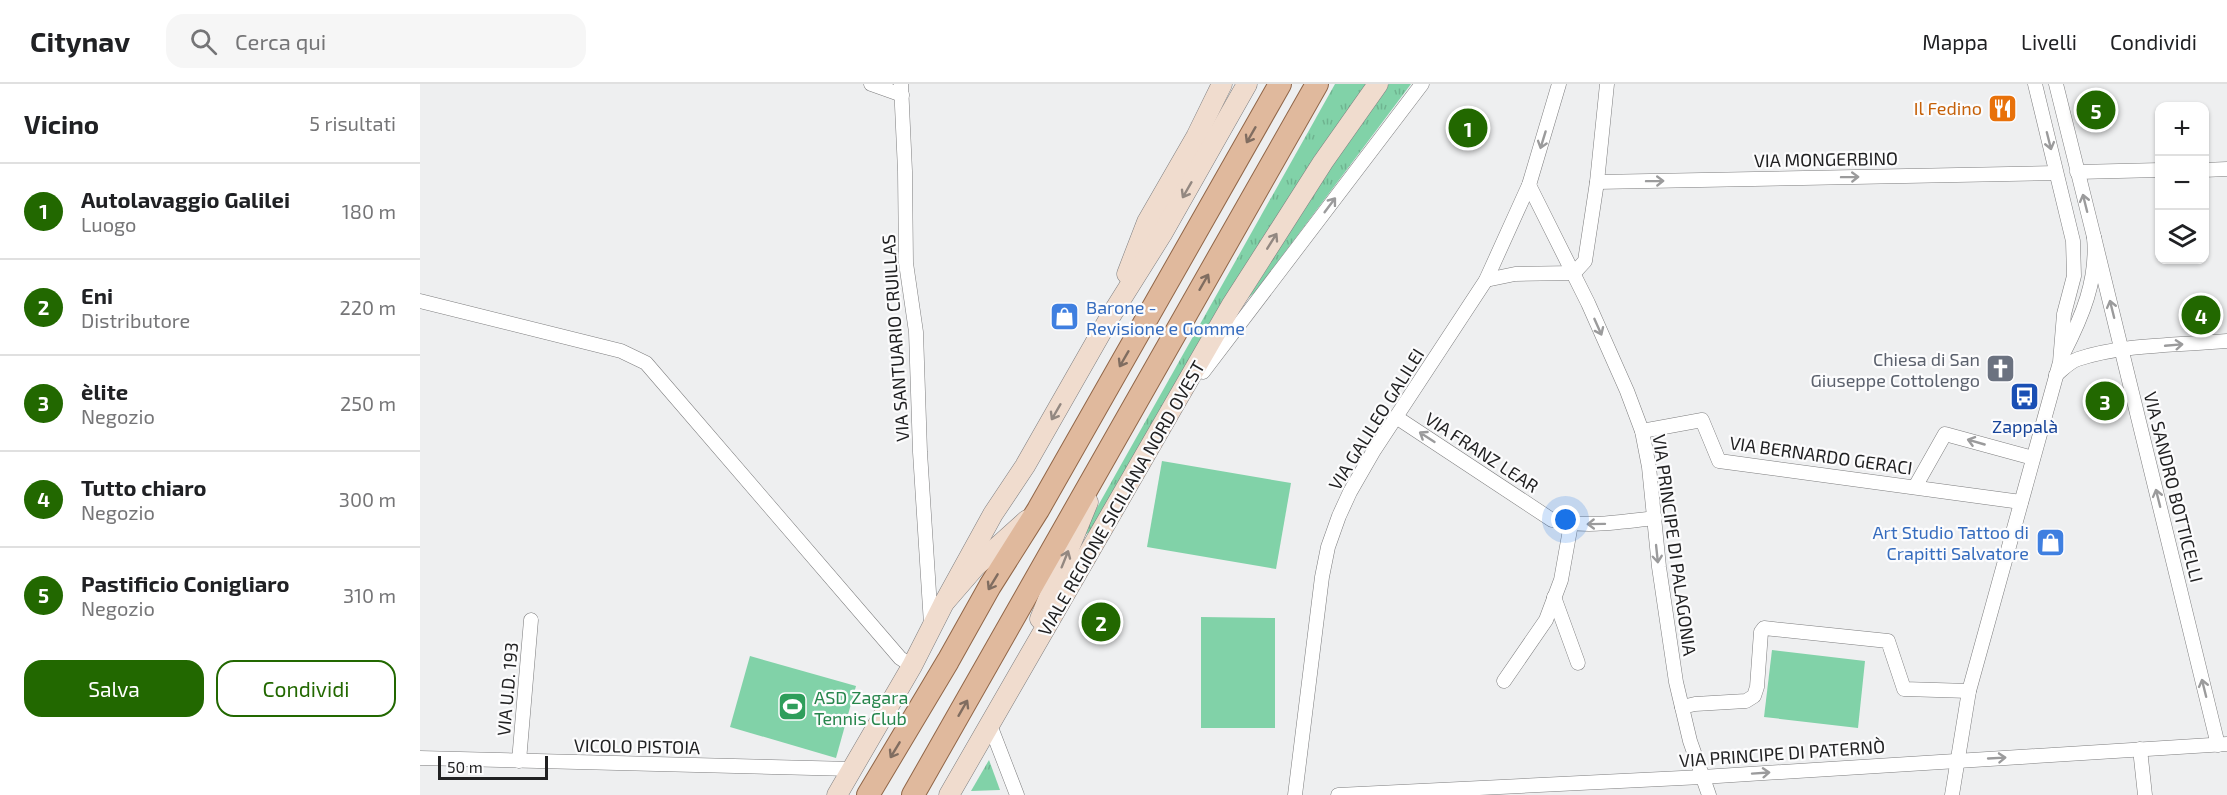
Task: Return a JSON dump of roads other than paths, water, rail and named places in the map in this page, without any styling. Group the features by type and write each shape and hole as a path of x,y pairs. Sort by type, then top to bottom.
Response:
{"main road":[{"path":"868,795 990,586 1038,510 1280,84"},
{"name":"VIALE REGIONE SICILIANA NORD OVEST","path":"913,795 1317,84"}],"street":[{"path":"870,84 902,90"},
{"path":"1110,317 1147,222 1196,137 1222,84"},
{"path":"837,795 912,666 987,524 1162,234 1247,84"},
{"name":"VIALE REGIONE SICILIANA NORD OVEST","path":"949,795 1232,306 1323,162 1378,84"},
{"path":"1135,473 1215,355 1422,84"},
{"name":"VIA GALILEO GALILEI","path":"1295,795 1322,577 1328,547 1338,516 1396,417 1486,280 1529,185 1559,84"},
{"path":"1486,280 1515,274 1574,273 1585,261 1597,182 1607,84"},
{"path":"1952,795 1969,691 2067,335 2064,314 2074,276 2073,241 2035,84"},
{"path":"2056,84 2094,237 2094,271 2082,318 2067,335"},
{"name":"VIA SANTUARIO CRUILLAS","path":"902,90 906,263 916,332 920,452 932,626"},
{"path":"2209,170 2227,169"},
{"path":"2077,172 2155,170"},
{"name":"VIA MONGERBINO","path":"1597,182 2056,173"},
{"name":"VIA PRINCIPE DI PALAGONIA","path":"1529,185 1574,273 1627,391 1642,431 1649,467 1672,657 1682,707 1709,795"},
{"name":"VIA SANDRO BOTTICELLI","path":"2094,237 2223,744"},
{"path":"420,301 621,351 646,363 900,658 912,666"},
{"path":"2064,314 2076,321 2082,318"},
{"path":"2067,335 2099,354"},
{"path":"2058,368 2078,359 2122,350 2227,341"},
{"name":"VIA FRANZ LEAR","path":"1396,417 1552,520 1571,524 1606,524 1655,518"},
{"name":"VIA BERNARDO GERACI","path":"1642,431 1702,420 1719,461 2021,502"},
{"path":"1915,487 1945,434 2033,458"},
{"path":"1010,691 1114,441"},
{"path":"944,603 976,566 1038,510"},
{"path":"1504,681 1546,620 1561,580 1571,524"},
{"path":"1554,597 1578,663"},
{"name":"VIA U.D. 193","path":"519,760 531,620"},
{"path":"1682,707 1746,701 1754,696 1757,687 1761,632 1764,628 1888,641 1904,689 1969,691"},
{"path":"990,725 1017,795"},
{"name":"VIA PRINCIPE DI PATERNÒ","path":"1338,795 1474,792 2223,744"},
{"path":"2140,749 2145,795"},
{"name":"VICOLO PISTOIA","path":"420,758 852,769"}],"place":[{"name":"Il Fedino","path":"2003,108"},
{"name":"Pastificio Conigliaro","path":"2096,110"},
{"name":"Autolavaggio Galilei","path":"1468,128"},
{"name":"Tutto chiaro","path":"2201,315"},
{"name":"Barone - Revisione e Gomme","path":"1065,317"},
{"name":"Chiesa di San Giuseppe Cottolengo","path":"2001,369"},
{"name":"Zappalà","path":"2025,397"},
{"name":"èlite","path":"2105,401"},
{"name":"Art Studio Tattoo di Crapitti Salvatore","path":"2050,542"},
{"name":"Eni","path":"1101,622"},
{"name":"ASD Zagara Tennis Club","path":"793,707"}]}
